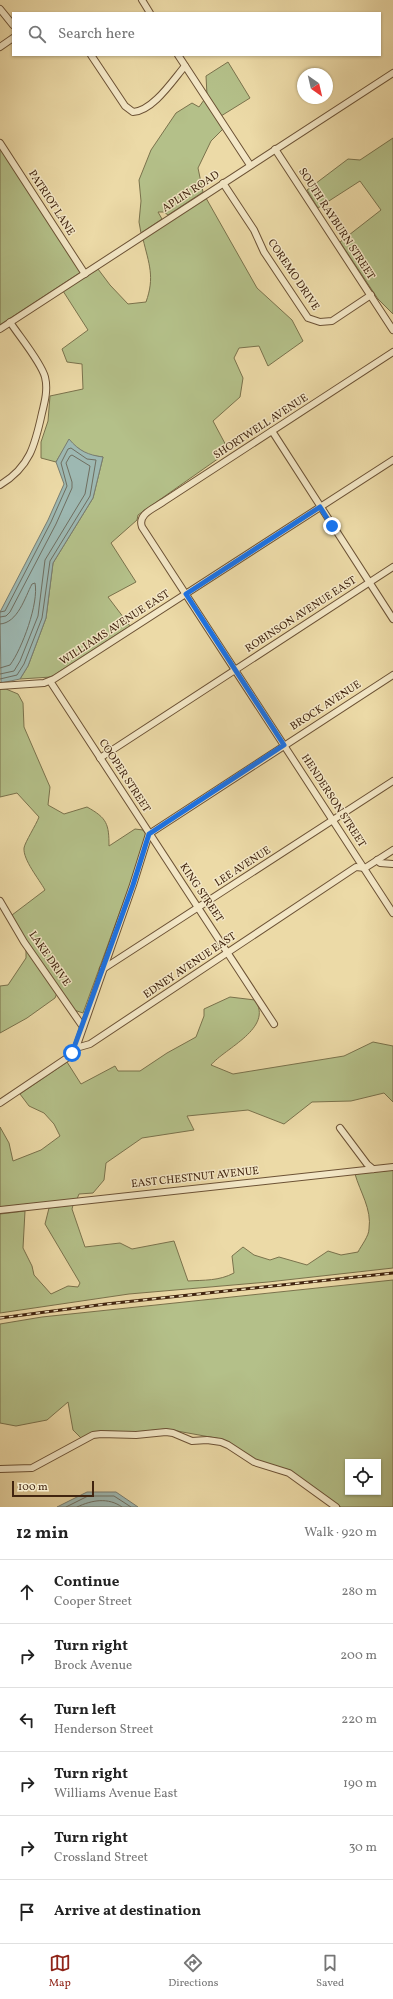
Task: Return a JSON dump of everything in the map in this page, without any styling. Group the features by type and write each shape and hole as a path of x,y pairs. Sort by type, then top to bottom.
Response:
{"street":[{"path":"142,0 149,12"},
{"path":"0,9 12,24"},
{"path":"0,47 12,39"},
{"path":"92,56 125,106 133,112 140,110 158,98 185,66"},
{"path":"179,56 250,165"},
{"name":"APLIN ROAD","path":"0,329 393,73"},
{"name":"PATRIOT LANE","path":"0,143 85,274"},
{"name":"SOUTH RAYBURN STREET","path":"275,149 393,330"},
{"name":"COREMO DRIVE","path":"223,183 254,230 264,252 308,318 320,322 332,321 371,296"},
{"path":"0,485 21,468 34,447 47,390 43,371 10,322"},
{"name":"SHORTWELL AVENUE","path":"141,519 163,502 393,352"},
{"path":"272,431 393,619"},
{"name":"WILLIAMS AVENUE EAST","path":"0,686 50,681 393,460"},
{"name":"HENDERSON STREET","path":"141,519 142,527 393,913"},
{"name":"ROBINSON AVENUE EAST","path":"100,758 393,567"},
{"name":"BROCK AVENUE","path":"149,834 393,675"},
{"name":"COOPER STREET","path":"50,681 149,834"},
{"name":"LEE AVENUE","path":"103,970 393,781"},
{"path":"76,1048 149,834"},
{"name":"KING STREET","path":"149,834 274,1024"},
{"name":"EDNEY AVENUE EAST","path":"0,1103 67,1058 76,1048 90,1044 356,867 365,868 393,850"},
{"path":"376,860 380,863 393,864"},
{"name":"LAKE DRIVE","path":"0,901 24,942 83,1027"},
{"path":"340,1128 367,1164 373,1169"},
{"name":"EAST CHESTNUT AVENUE","path":"0,1210 393,1167"},
{"path":"0,1469 32,1468 93,1435 173,1433 192,1441 213,1440 228,1445 254,1462 289,1473 336,1507"}],"green space":[{"path":"228,62 250,98 221,116 207,95 206,76"},
{"path":"204,100 223,129 211,141 198,168 203,192 168,215 164,212 158,212 162,219 141,233 139,222 141,201 139,180 151,150 176,113 192,103 199,107"},
{"path":"393,138 393,314 378,299 340,242 381,210 360,181 318,208 307,190 348,159 360,160"},
{"path":"0,148 81,272 0,325"},
{"path":"206,198 257,288 292,320 303,341 268,366 259,346 239,348 234,358 243,378 240,397 213,421 229,451 138,515 137,520 111,543 136,582 108,597 130,626 51,677 20,679 28,666 46,618 53,563 93,498 103,457 88,455 75,446 65,447 56,462 41,458 41,442 48,421 50,396 83,389 82,364 67,362 62,349 88,330 63,291 98,269 110,285 128,304 146,302 151,278 143,239"},
{"path":"0,689 6,689 18,694 23,703 24,727 50,787 48,805 64,814 87,807 94,811 106,822 109,846 135,829 143,830 146,834 130,884 83,1013 74,1010 26,940 12,915 45,890 24,853 25,845 39,817 17,793 0,797"},
{"path":"26,949 57,993 55,998 27,1018 0,1033 0,986 8,985 26,958"},
{"path":"230,997 255,1000 259,1010 258,1020 245,1037 211,1065 233,1074 344,1056 373,1042 393,1046 393,1102 384,1093 351,1101 312,1102 284,1124 248,1110 187,1116 194,1130 142,1138 106,1163 104,1180 93,1193 79,1194 77,1199 0,1207 0,1127 9,1143 13,1161 41,1150 60,1136 54,1124 44,1113 29,1106 20,1094 67,1062 81,1084 115,1066 118,1071 140,1071 167,1053 196,1037 204,1016 204,1009"},
{"path":"393,1170 393,1268 268,1282 129,1294 0,1313 0,1214 25,1211 23,1248 32,1266 34,1275 51,1294 68,1286 78,1287 80,1283 45,1224 49,1208 73,1205 72,1209 85,1247 120,1243 132,1249 174,1241 188,1281 211,1280 234,1273 232,1256 243,1247 254,1255 270,1260 279,1257 307,1265 328,1251 341,1255 358,1252 369,1232 369,1214 355,1174"},
{"path":"393,1280 393,1507 341,1507 290,1470 266,1464 253,1458 229,1442 221,1439 166,1429 135,1432 100,1431 81,1438 73,1430 68,1402 47,1420 16,1426 0,1423 0,1324 42,1317"}],"water":[{"path":"69,439 76,447 84,452 103,457 93,498 53,563 46,618 28,666 20,679 1,683 0,612 48,520 64,484 56,462"},
{"path":"87,1492 116,1492 138,1507 57,1507"}],"railway":[{"path":"0,1318 106,1304 393,1273"}],"route":[{"path":"72,1053 76,1048 133,885 149,834 284,745 186,594 320,507 332,526"}]}
